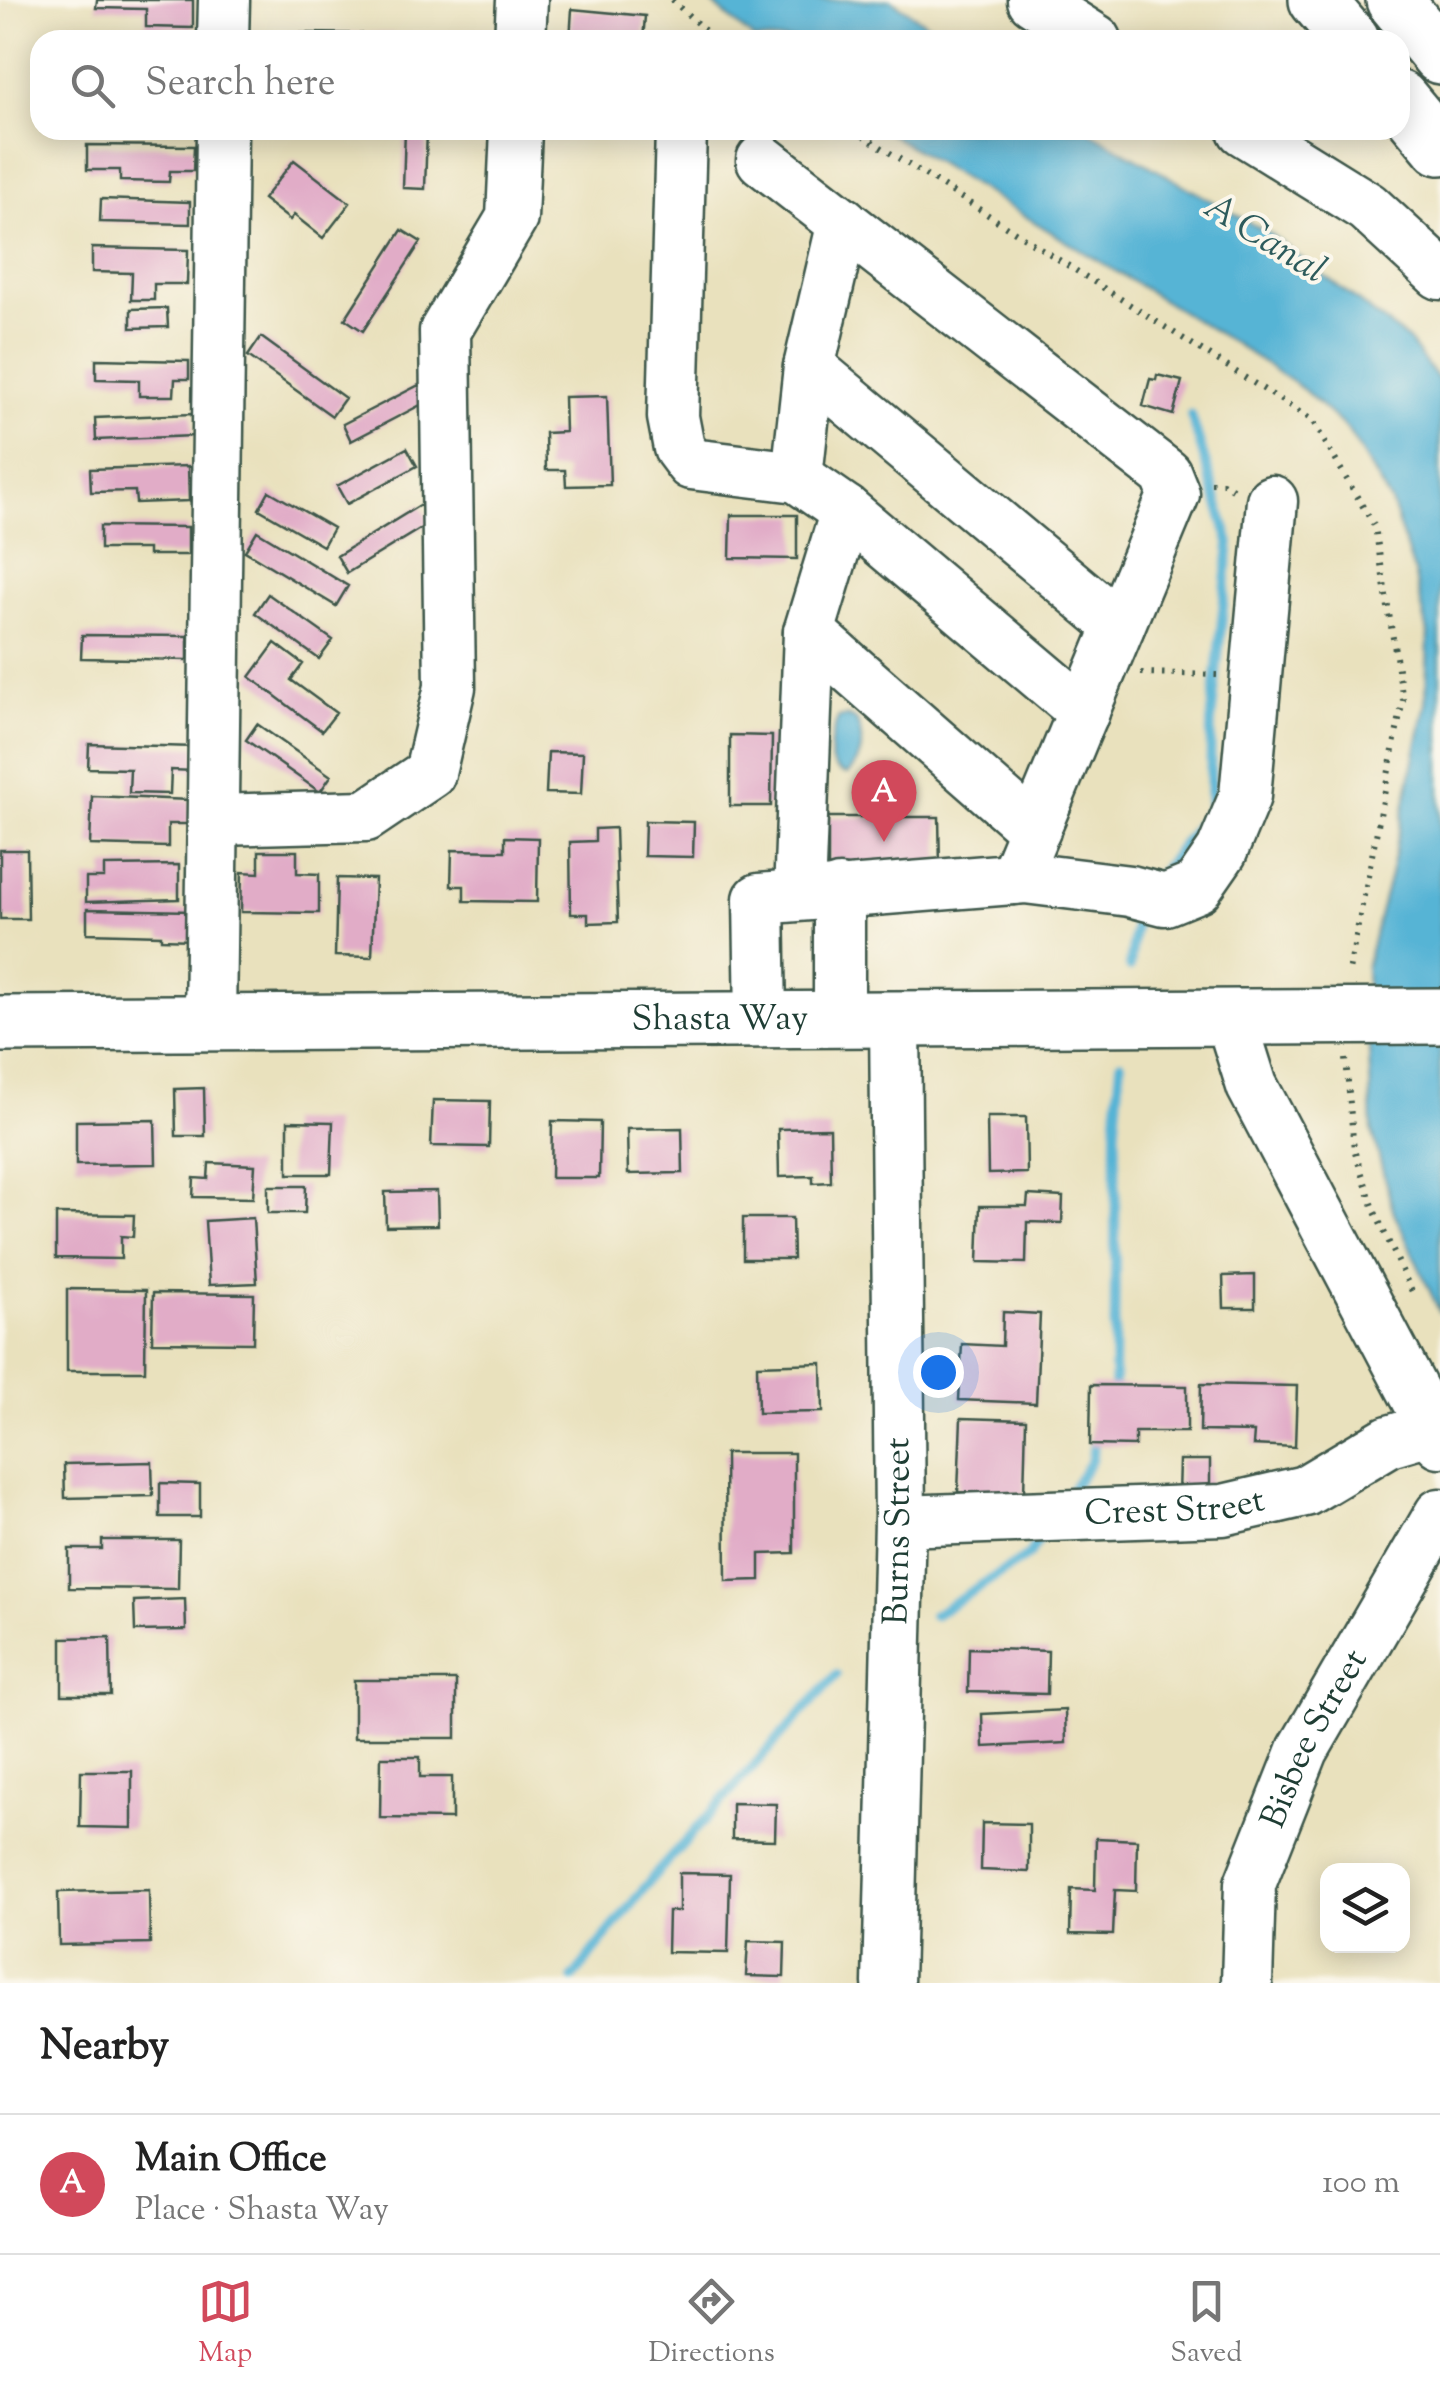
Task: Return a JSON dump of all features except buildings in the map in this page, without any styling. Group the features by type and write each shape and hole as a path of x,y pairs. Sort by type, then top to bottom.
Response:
{"main road":[{"path":"1317,0 1342,30"},
{"path":"1394,0 1440,56"},
{"path":"1410,111 1440,147"},
{"name":"Shasta Way","path":"0,1024 1440,1016"}],"street":[{"path":"224,0 224,30"},
{"path":"520,30 522,0"},
{"path":"1033,0 1080,30"},
{"path":"210,1022 222,140"},
{"path":"215,820 366,816 430,773 450,687 445,331 512,218 516,140"},
{"path":"681,140 673,417 680,448 691,464 796,477 1092,692"},
{"path":"1260,140 1367,208 1440,274"},
{"path":"762,160 1166,474 1174,494 1014,880"},
{"path":"796,477 809,367 843,222"},
{"path":"809,367 1119,626"},
{"path":"761,1020 759,899 1014,880 1147,895 1197,887 1222,852 1245,796 1272,501"},
{"path":"838,1019 819,894 809,632 846,511"},
{"path":"809,632 1035,830"},
{"name":"Crest Street","path":"900,1521 1223,1510 1304,1491 1389,1442 1436,1435 1252,1086 1230,1016"},
{"name":"Burns Street","path":"888,1983 900,1521 895,1019"},
{"name":"Bisbee Street","path":"1247,1983 1250,1884 1303,1750 1440,1514"}],"path":[{"path":"672,0 704,30"},
{"path":"1092,692 1200,674"}],"water":[{"path":"708,0 891,0 936,30 743,30"},
{"name":"A Canal","path":"899,140 1105,140 1271,235 1407,339 1440,382 1440,1313 1393,1210 1372,1130 1366,966 1390,875 1426,703 1428,633 1413,568 1391,502 1347,429 1304,390 1237,345"},
{"path":"838,718 856,720 861,735 857,762 848,774 834,766 830,752"}],"waterway":[{"path":"1154,881 1210,809 1211,723 1230,543 1191,415"},
{"path":"1130,967 1140,909"},
{"path":"1114,1396 1116,1116 1121,1063"},
{"path":"1066,1498 1091,1461 1096,1433"},
{"path":"934,1615 1029,1555 1043,1533"},
{"path":"573,1978 653,1877 836,1675"}],"place":[{"name":"Main Office","path":"884,842"}]}
